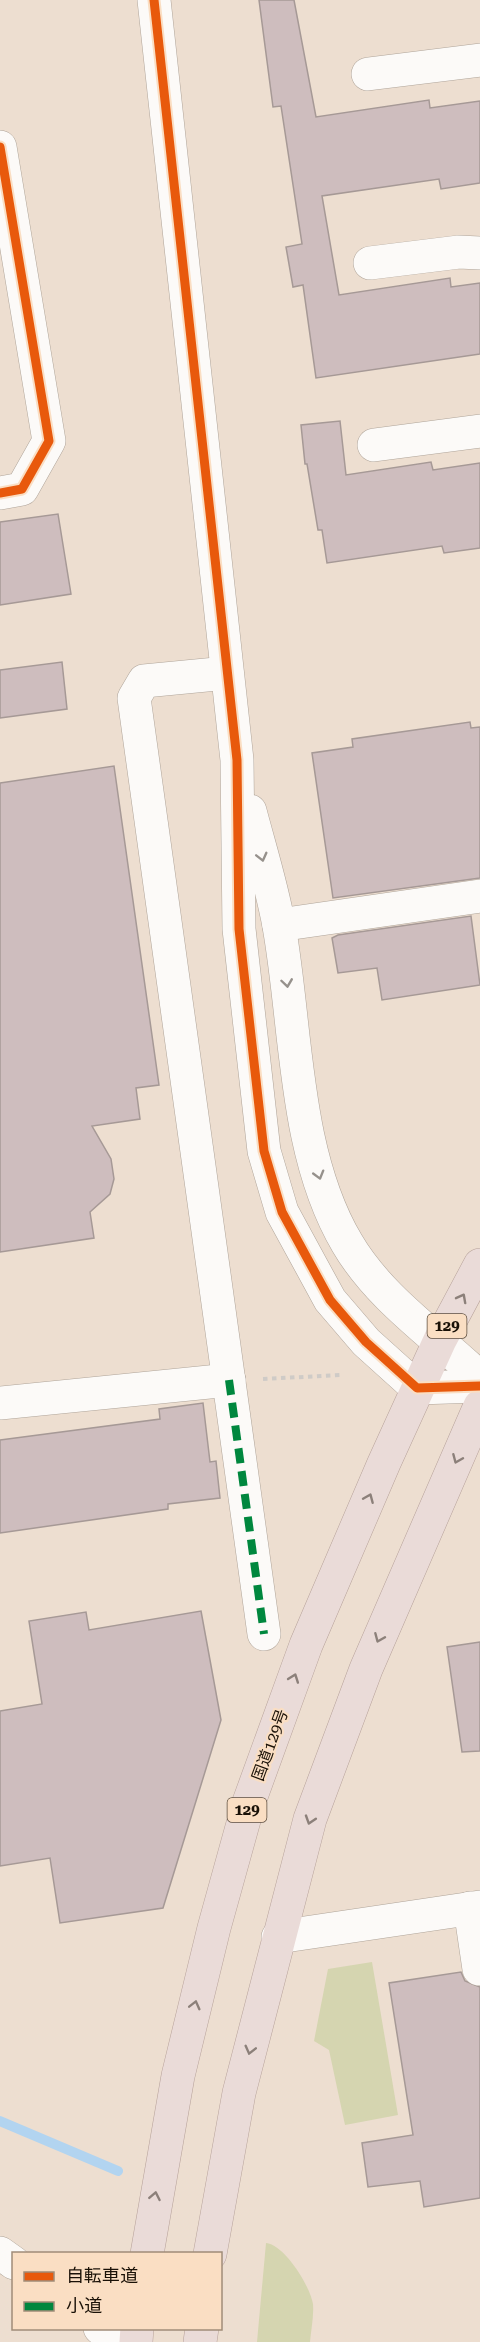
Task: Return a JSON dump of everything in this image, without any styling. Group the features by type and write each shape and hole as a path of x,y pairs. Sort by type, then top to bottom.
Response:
{"highway":[{"name":"国道129号","path":"147,2252 178,2076 214,1928 249,1802 306,1645 417,1388 480,1265"},
{"path":"210,2252 239,2093 310,1819 366,1669 480,1406"}],"street":[{"path":"154,0 237,760 239,929 264,1151 282,1212 330,1300 366,1342 417,1388 480,1386"},
{"path":"368,74 480,60"},
{"path":"0,147 10,278 49,441 22,489 0,493"},
{"path":"370,263 459,252 480,253"},
{"path":"374,445 480,431"},
{"path":"227,673 144,681 134,698 264,1635"},
{"path":"237,760 279,925 308,1132 327,1200 347,1243 391,1299 440,1340 480,1378"},
{"path":"279,925 480,896"},
{"path":"0,1403 229,1380"},
{"path":"278,1937 475,1907 479,1969"},
{"path":"102,2330 117,2342"}],"path":[{"path":"229,1380 340,1375"}],"green space":[{"path":"372,1962 398,2115 345,2125 329,2050 314,2041 328,1969"},
{"path":"266,2243 273,2245 288,2258 302,2277 311,2296 313,2318 310,2342 257,2342"}],"building":[{"path":"259,0 294,0 316,117 429,100 430,108 480,101 480,183 441,189 439,179 322,196 339,295 450,278 451,287 480,283 480,354 316,378 303,285 293,287 286,247 302,244 281,106 273,107"},
{"path":"340,421 346,475 431,462 433,470 480,463 480,548 444,553 442,546 327,563 322,530 318,530 307,464 305,464 301,425"},
{"path":"58,514 71,594 0,605 0,522"},
{"path":"62,662 67,709 0,718 0,670"},
{"path":"470,722 471,728 480,727 480,878 333,898 312,753 353,747 352,739"},
{"path":"114,766 159,1085 136,1088 140,1119 92,1126 111,1159 114,1179 110,1194 90,1212 94,1238 0,1252 0,783"},
{"path":"471,916 480,985 382,1000 377,968 338,973 332,938 338,935"},
{"path":"203,1403 210,1462 216,1461 220,1498 168,1504 168,1509 0,1533 0,1440 160,1419 159,1409"},
{"path":"201,1611 221,1720 163,1908 60,1923 50,1858 0,1866 0,1711 42,1704 29,1621 86,1612 89,1630"},
{"path":"480,1642 480,1751 462,1752 447,1647"},
{"path":"461,1972 465,1981 480,1987 480,2198 424,2207 420,2181 368,2187 362,2143 413,2135 389,1983"}],"waterway":[{"path":"0,2121 118,2171"}],"marked path":[{"path":"229,1380 264,1634"}],"cycle path":[{"path":"154,0 237,760 239,929 264,1151 282,1212 330,1300 366,1342 417,1388 480,1386"},
{"path":"0,147 49,441 22,489 0,493"}]}
